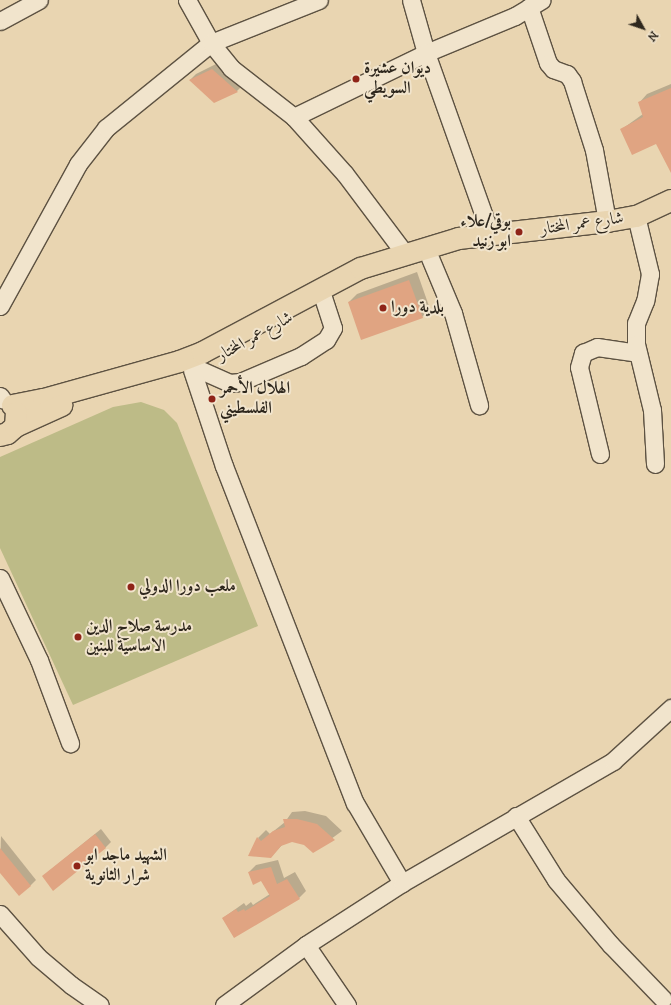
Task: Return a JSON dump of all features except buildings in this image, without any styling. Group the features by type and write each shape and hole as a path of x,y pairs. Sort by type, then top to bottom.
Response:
{"main road":[{"name":"شارع عمر المختار","path":"4,400 42,399 179,362 202,352 360,268 458,238 490,236 636,216 671,200"},
{"name":"شارع عمر المختار","path":"7,430 40,413 70,402 194,369 324,298 384,271 430,258 490,236"},
{"path":"4,400 17,414 7,430"}],"street":[{"path":"0,21 39,0"},
{"path":"187,0 211,43 231,68 294,117 345,174 405,254"},
{"path":"0,305 78,164 106,128 211,43 319,0"},
{"path":"411,0 426,53 490,236"},
{"path":"294,117 426,53 515,16 536,3 548,63 552,69 567,74 572,81 594,150 607,221"},
{"path":"636,216 650,274 645,301 636,323 638,353 652,410 655,464"},
{"path":"430,258 453,313 479,405"},
{"path":"194,369 230,383 240,382 301,356 326,340 333,328 324,298"},
{"path":"600,454 579,367 583,353 597,347 638,353"},
{"path":"194,369 224,466 355,803 402,884"},
{"path":"0,578 39,660 70,743"},
{"path":"224,1005 306,945 402,884 516,816 613,761 671,708"},
{"path":"516,816 556,880 611,945 665,997"},
{"path":"0,914 38,957 71,985 100,1005"},
{"path":"306,945 347,1005"}],"shaded area":[{"name":"ملعب دورا الدولي","path":"141,402 164,410 177,423 258,626 73,705 0,548 0,457 113,407"}],"place":[{"name":"ديوان عشيرة السويطي","path":"356,79"},
{"name":"بوقي/علاء ابو زنيد","path":"519,232"},
{"name":"بلدية دورا","path":"383,308"},
{"name":"الهلال الأحمر الفلسطيني","path":"212,399"},
{"name":"ملعب دورا الدولي","path":"131,587"},
{"name":"مدرسة صلاح الدين الاساسية للبنين","path":"78,637"},
{"name":"الشهيد ماجد ابو شرار الثانوية","path":"77,866"}]}
